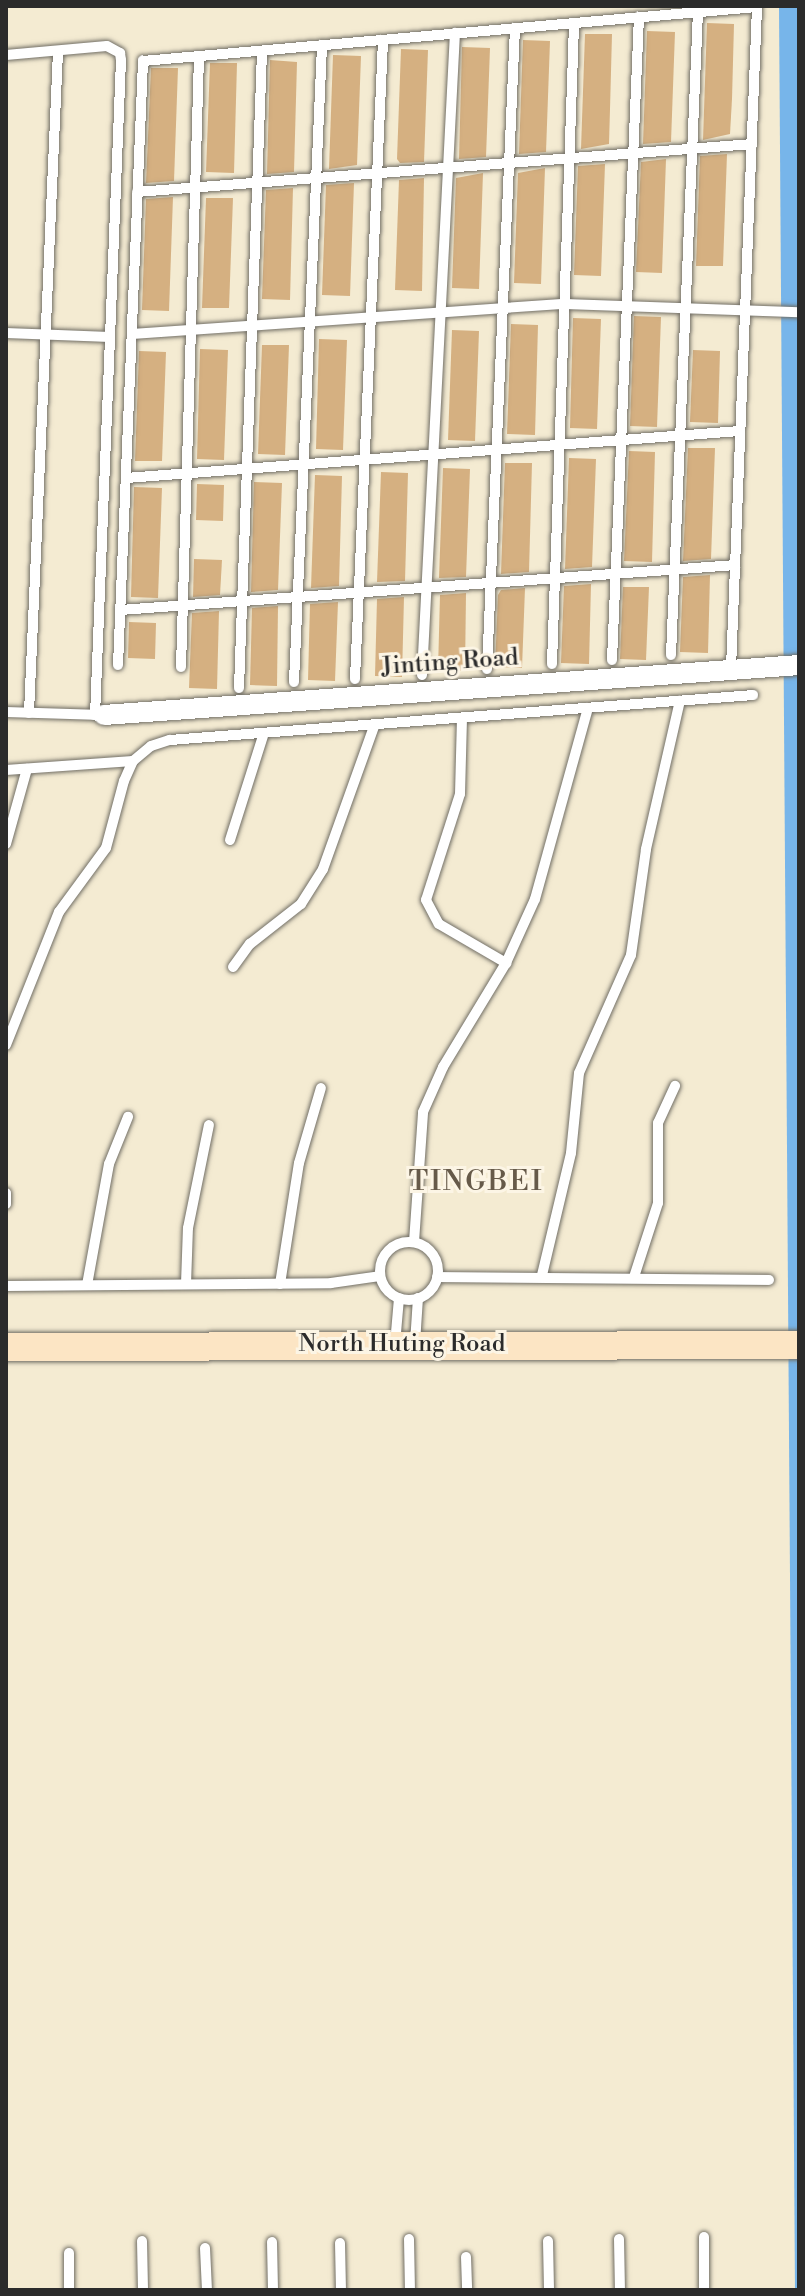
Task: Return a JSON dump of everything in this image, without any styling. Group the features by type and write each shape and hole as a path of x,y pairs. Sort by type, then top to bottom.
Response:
{"street":[{"name":"Jinting Road","path":"100,715 799,665"},
{"name":"North Huting Road","path":"6,1347 787,1345"}],"lane":[{"path":"118,665 143,61 757,7 731,668"},
{"path":"671,655 698,12"},
{"path":"612,660 639,17"},
{"path":"552,664 574,23"},
{"path":"487,669 515,28"},
{"path":"422,675 455,33"},
{"path":"355,679 383,40"},
{"path":"294,682 322,45"},
{"path":"6,55 107,46 120,53 121,60 100,715 6,712"},
{"path":"29,713 58,51"},
{"path":"239,688 262,51"},
{"path":"181,667 199,56"},
{"path":"137,192 752,144"},
{"path":"132,334 565,304 799,312"},
{"path":"6,333 110,337"},
{"path":"126,478 740,431"},
{"path":"120,610 735,565"},
{"path":"6,1045 59,912 106,848 133,761 151,746 170,740 753,695"},
{"path":"542,1275 571,1153 579,1073 631,955 646,849 680,701"},
{"path":"414,1242 423,1112 443,1067 506,963 549,859 588,708"},
{"path":"462,718 460,794 426,900 439,924 506,963"},
{"path":"233,967 250,944 301,904 323,869 375,724"},
{"path":"230,840 264,733"},
{"path":"6,770 133,761"},
{"path":"6,844 27,769"},
{"path":"634,1277 658,1203 658,1123 675,1086"},
{"path":"280,1284 305,1136 321,1088"},
{"path":"87,1285 109,1164 128,1117"},
{"path":"186,1284 188,1228 209,1125"},
{"path":"6,1193 6,1204"},
{"path":"414,1242 435,1258 437,1277"},
{"path":"380,1276 388,1250 414,1242"},
{"path":"405,1345 418,1298 437,1277 542,1275 769,1280"},
{"path":"6,1286 280,1284 380,1276"},
{"path":"380,1276 399,1298 405,1345"},
{"path":"399,1298 418,1298"},
{"path":"704,2237 704,2290"},
{"path":"409,2239 410,2290"},
{"path":"619,2239 620,2290"},
{"path":"142,2241 143,2290"},
{"path":"548,2241 549,2290"},
{"path":"272,2242 273,2290"},
{"path":"340,2243 341,2290"},
{"path":"205,2248 207,2290"},
{"path":"69,2253 69,2290"},
{"path":"466,2257 467,2290"}],"water":[{"path":"779,6 799,6 799,2290 795,2290"}],"building":[{"path":"707,23 734,24 732,99 730,134 703,140"},
{"path":"647,31 675,32 671,142 643,144"},
{"path":"585,34 612,34 609,144 581,149"},
{"path":"523,40 550,41 546,152 519,154"},
{"path":"462,47 490,48 486,157 459,159"},
{"path":"401,49 428,50 424,162 400,163 397,159"},
{"path":"333,55 361,56 357,165 329,169"},
{"path":"270,60 297,62 294,172 267,174"},
{"path":"210,63 237,63 234,173 206,172"},
{"path":"151,68 178,68 174,181 146,183"},
{"path":"727,154 723,266 696,266 700,156"},
{"path":"666,159 662,273 636,272 641,162"},
{"path":"605,164 601,276 574,275 578,166"},
{"path":"545,168 541,284 514,283 518,173"},
{"path":"483,173 479,289 452,288 456,178"},
{"path":"424,178 422,291 395,290 399,180"},
{"path":"354,183 350,296 322,295 326,185"},
{"path":"293,188 290,300 262,299 266,190"},
{"path":"173,197 169,311 142,310 146,199"},
{"path":"206,198 233,198 229,308 202,308"},
{"path":"634,316 661,317 657,427 630,426"},
{"path":"573,318 601,319 597,429 570,428"},
{"path":"511,324 538,325 535,435 507,434"},
{"path":"452,330 479,331 475,441 448,440"},
{"path":"319,339 347,340 343,450 316,449"},
{"path":"262,345 289,345 285,455 258,454"},
{"path":"200,349 228,350 224,460 197,459"},
{"path":"693,350 720,351 718,423 690,422"},
{"path":"139,351 166,352 162,461 135,461"},
{"path":"688,448 715,448 711,559 683,561"},
{"path":"629,451 655,452 652,562 624,561"},
{"path":"569,458 596,459 592,567 565,569"},
{"path":"505,463 532,463 529,572 501,574"},
{"path":"443,468 470,469 466,577 439,578"},
{"path":"381,472 408,473 405,581 377,582"},
{"path":"315,475 342,476 339,586 311,588"},
{"path":"254,482 282,483 278,590 251,592"},
{"path":"197,484 224,485 223,521 196,520"},
{"path":"134,487 162,488 158,598 131,597"},
{"path":"194,559 222,560 220,595 193,597"},
{"path":"710,575 708,653 680,652 683,577"},
{"path":"591,584 589,664 561,663 564,586"},
{"path":"623,587 649,587 646,660 620,659"},
{"path":"525,588 522,668 495,667 498,595 501,590"},
{"path":"466,593 465,671 438,670 440,595"},
{"path":"404,597 402,677 375,676 377,599"},
{"path":"338,602 335,681 308,680 310,604"},
{"path":"278,606 277,686 250,685 252,608"},
{"path":"219,611 217,689 189,688 192,613"},
{"path":"129,622 156,623 155,659 128,658"}],"district":[{"name":"TINGBEI","path":"476,1182"}]}
